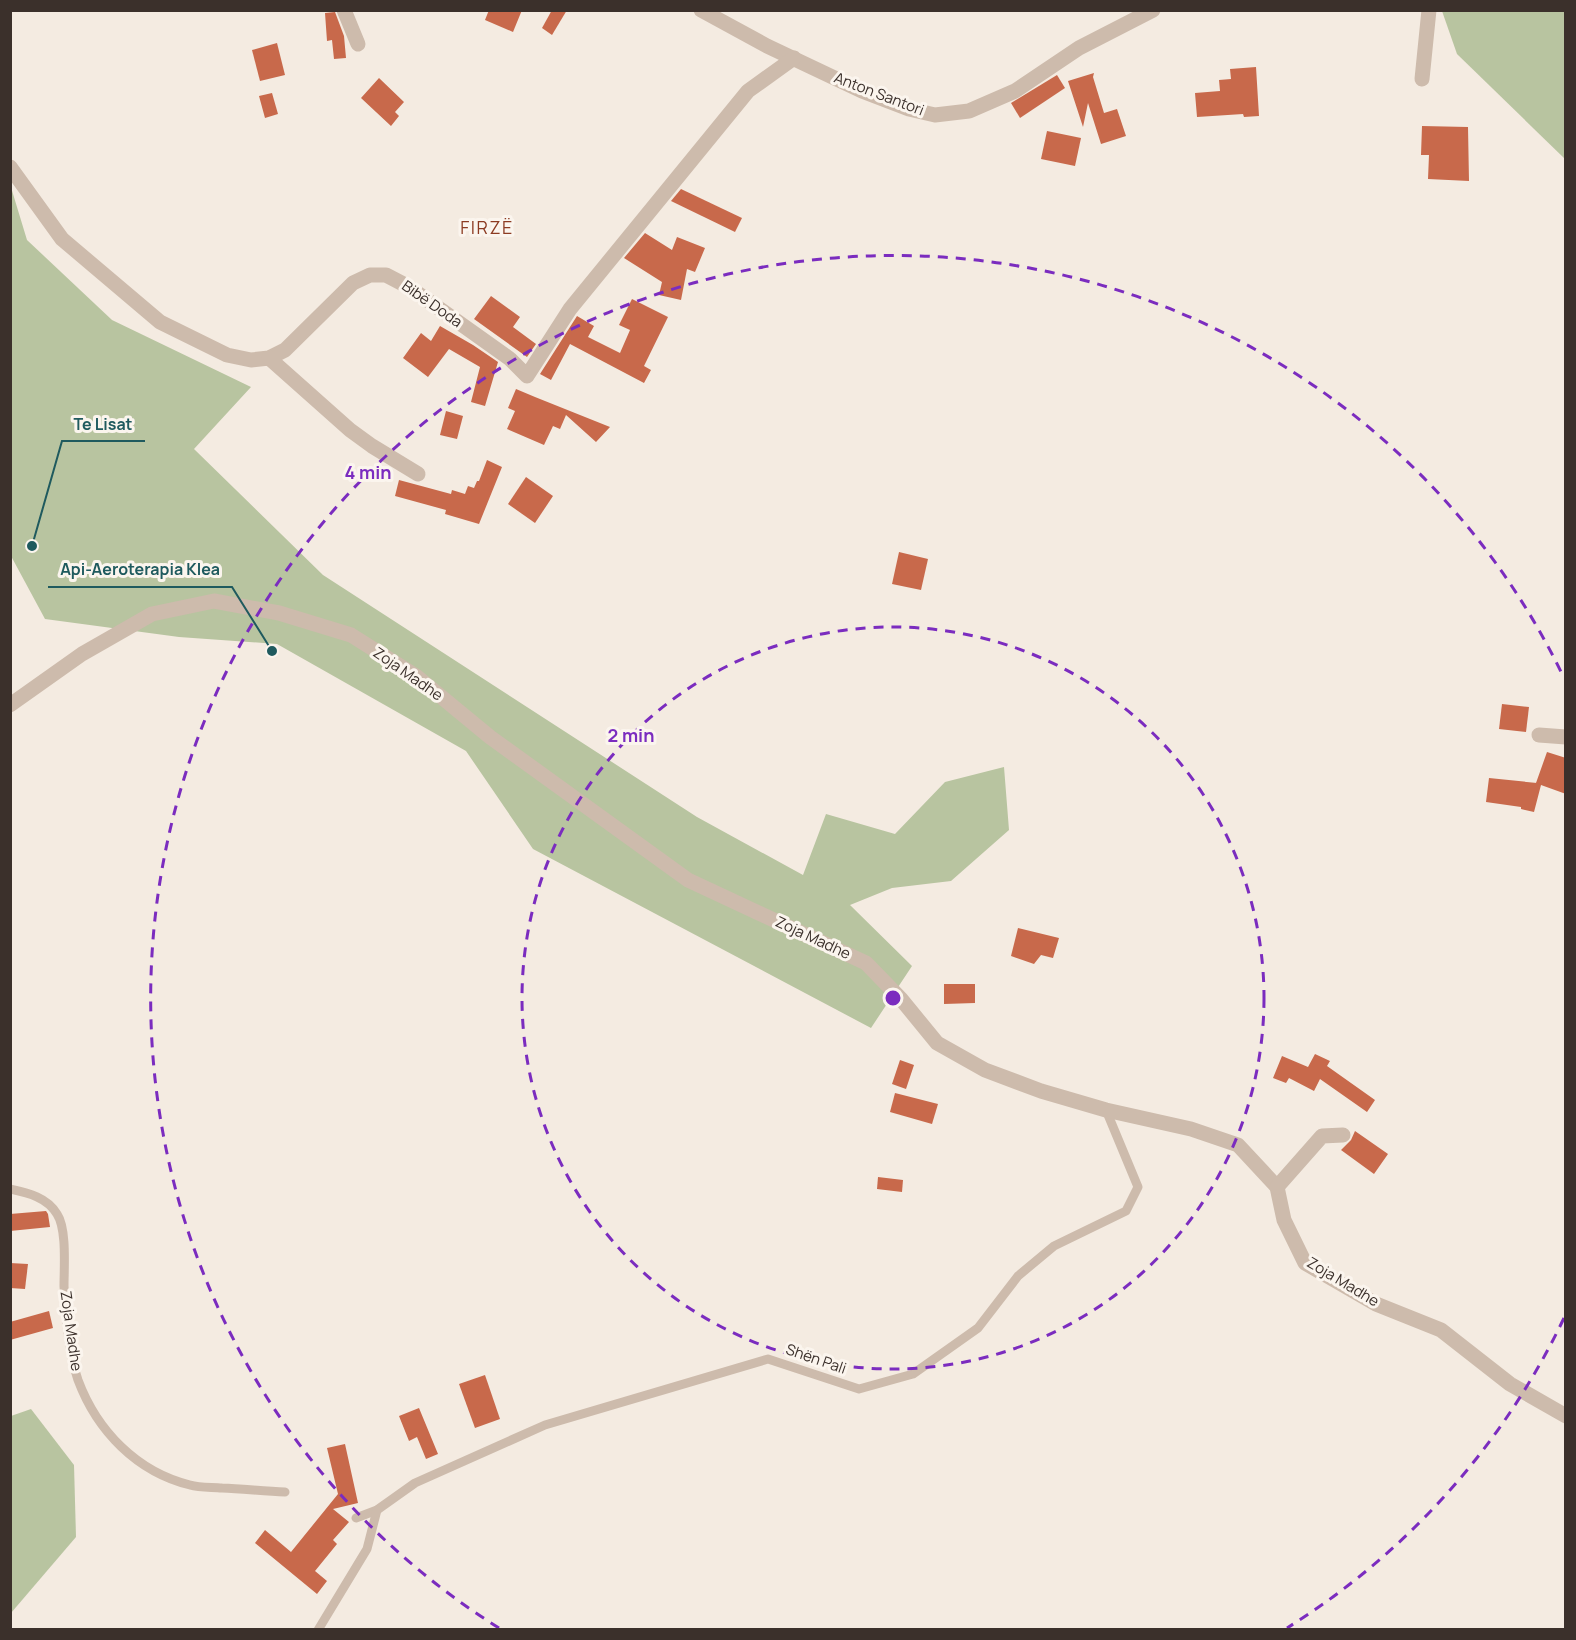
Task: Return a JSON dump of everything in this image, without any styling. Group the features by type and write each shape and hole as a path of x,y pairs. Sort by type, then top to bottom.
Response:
{"street":[{"path":"344,10 358,44"},
{"name":"Anton Santori","path":"701,10 862,91 909,109 935,115 969,111 1015,91 1079,48 1153,10"},
{"path":"1422,79 1429,10"},
{"name":"Bibë Doda","path":"269,358 285,351 353,283 370,275 386,275 410,287 510,359 527,376 570,309 748,91 794,58"},
{"path":"10,166 62,239 160,322 227,355 250,360 269,358 350,430 418,474"},
{"name":"Zoja Madhe","path":"10,705 82,654 152,614 214,601 279,613 351,635 416,676 490,736 688,880 866,963 901,999 937,1043 985,1070 1041,1091 1106,1110 1191,1129 1238,1145 1277,1187 1284,1220 1305,1263 1376,1304 1441,1330 1510,1384 1566,1416"},
{"path":"1539,735 1566,737"},
{"path":"1277,1187 1322,1136 1344,1135"}],"lane":[{"name":"Shën Pali","path":"356,1518 377,1509 416,1483 545,1425 768,1359 859,1389 913,1374 978,1328 1018,1276 1054,1246 1126,1211 1138,1187 1106,1110"},
{"name":"Zoja Madhe","path":"10,1189 43,1198 58,1215 61,1226 70,1347 79,1381 92,1410 118,1446 144,1466 190,1485 285,1492"},
{"path":"318,1629 367,1549 377,1509"}],"green space":[{"path":"1442,11 1565,11 1565,159 1457,54"},
{"path":"10,184 27,240 112,320 251,387 194,449 323,575 697,817 803,875 826,814 895,834 945,782 1004,767 1009,830 951,881 892,888 850,905 912,966 871,1028 533,849 466,751 277,644 179,637 45,619 11,556"},
{"path":"31,1409 74,1465 76,1537 11,1613 11,1416"}],"building":[{"path":"489,10 522,10 513,32 485,20"},
{"path":"552,10 567,10 552,35 542,28"},
{"path":"335,12 344,36 346,58 334,59 332,40 327,41 325,13"},
{"path":"277,43 285,75 260,81 252,50"},
{"path":"1256,67 1259,116 1244,117 1243,114 1197,117 1195,93 1220,91 1219,80 1231,79 1230,69"},
{"path":"1094,73 1093,77 1104,113 1117,109 1126,136 1101,144 1088,103 1083,127 1068,81"},
{"path":"1057,75 1065,88 1020,118 1011,103"},
{"path":"379,78 404,102 395,112 399,116 391,126 361,98"},
{"path":"272,93 278,114 265,118 259,96"},
{"path":"1422,126 1468,127 1469,181 1428,179 1429,155 1421,155"},
{"path":"1047,131 1081,138 1075,166 1041,159"},
{"path":"681,189 742,218 735,232 671,201"},
{"path":"645,233 672,250 677,237 705,248 695,272 687,269 681,300 659,295 662,282 624,258"},
{"path":"491,296 520,317 513,327 536,344 527,357 474,319"},
{"path":"632,299 668,317 644,366 651,370 644,383 570,344 551,380 540,374 577,316 594,326 588,337 620,353 630,330 619,325"},
{"path":"440,326 498,362 485,406 471,402 480,367 449,349 428,377 403,358 421,333 431,341"},
{"path":"516,389 610,427 596,442 566,415 560,429 553,426 544,445 507,429 515,411 508,408"},
{"path":"446,411 463,416 457,439 440,435"},
{"path":"487,460 502,467 479,524 445,514 446,510 395,496 399,480 451,494 452,490 465,494 468,486 474,488 479,481"},
{"path":"526,477 553,496 535,523 508,504"},
{"path":"899,552 928,559 921,590 892,584"},
{"path":"1502,704 1529,707 1526,732 1499,729"},
{"path":"1547,752 1566,758 1566,794 1541,785 1534,812 1521,809 1521,807 1486,802 1489,778 1536,783"},
{"path":"1018,928 1059,938 1053,958 1041,955 1034,964 1011,956"},
{"path":"944,984 975,984 975,1003 944,1004"},
{"path":"1315,1054 1330,1061 1327,1066 1375,1100 1367,1112 1320,1079 1314,1091 1289,1078 1286,1083 1273,1078 1282,1056 1308,1067"},
{"path":"900,1060 914,1065 906,1089 892,1084"},
{"path":"895,1093 938,1104 932,1124 890,1112"},
{"path":"1355,1131 1388,1154 1374,1174 1341,1150 1351,1140"},
{"path":"878,1177 903,1180 902,1192 877,1189"},
{"path":"46,1211 50,1227 10,1231 10,1214"},
{"path":"10,1263 28,1264 25,1289 10,1288"},
{"path":"49,1311 53,1328 10,1340 10,1322"},
{"path":"485,1375 500,1419 475,1428 459,1384"},
{"path":"419,1408 438,1454 426,1459 417,1437 409,1441 399,1416"},
{"path":"345,1444 358,1503 333,1509 349,1522 333,1540 337,1544 315,1571 327,1581 317,1594 255,1543 265,1530 291,1552 338,1494 327,1448"}],"place":[{"name":"Te Lisat","path":"32,546"},
{"name":"Api-Aeroterapia Klea","path":"272,651"}],"district":[{"name":"FIRZË","path":"487,228"}]}
